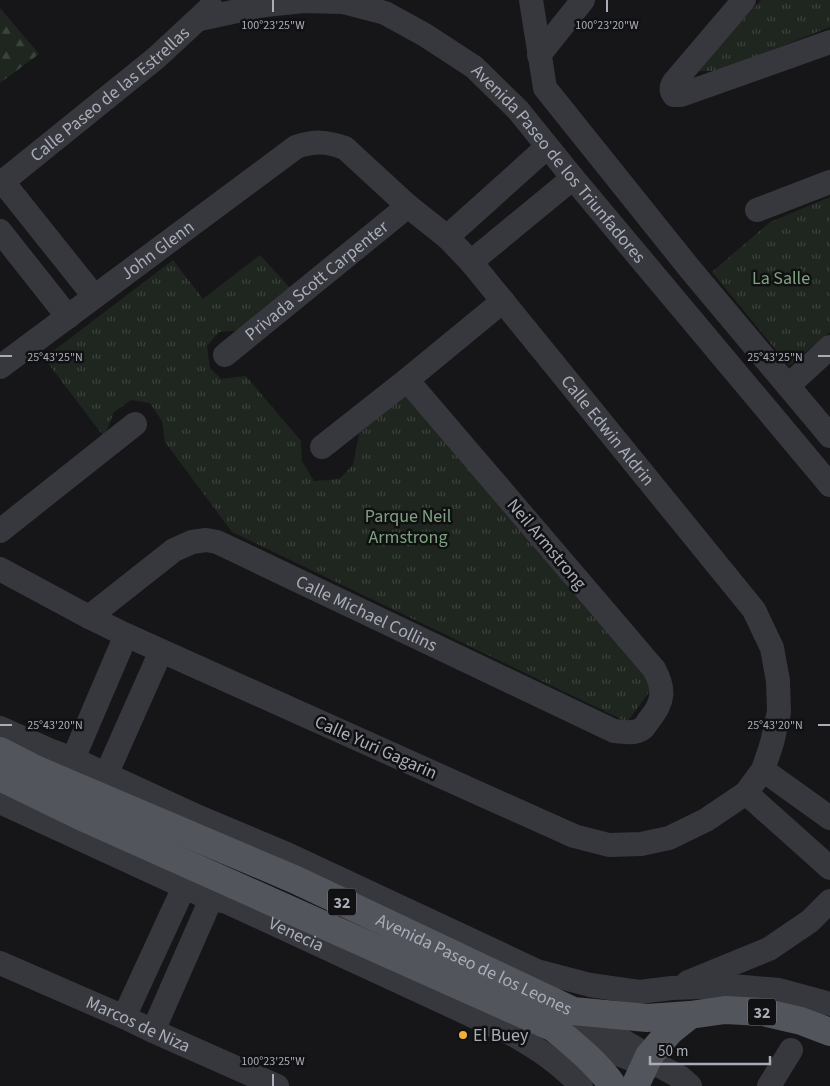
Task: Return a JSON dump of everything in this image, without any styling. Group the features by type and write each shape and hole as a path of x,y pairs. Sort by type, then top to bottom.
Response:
{"main road":[{"name":"Avenida Paseo de los Leones","path":"0,751 35,769 291,878 563,1019 590,1059 613,1086"},
{"name":"Avenida Paseo de los Leones","path":"0,777 80,816 353,938 563,1019 647,1018 725,1010 764,1012 801,1021 830,1032"},
{"path":"194,815 291,878 382,899"},
{"path":"219,901 353,938"},
{"path":"647,1068 670,1031 690,1015"}],"street":[{"name":"Calle Paseo de las Estrellas","path":"2,183 156,58 218,0"},
{"name":"Avenida Paseo de los Triunfadores","path":"200,18 265,5 304,0 343,2 385,13 425,35 474,67 518,110 572,178 830,485"},
{"name":"Avenida Paseo de los Triunfadores","path":"531,0 545,88 690,269 830,436"},
{"path":"539,55 583,0"},
{"path":"744,0 674,82 671,89 674,95 682,95 830,42"},
{"path":"518,110 545,88"},
{"name":"Calle Edwin Aldrin","path":"320,142 345,148 408,206 447,237 471,262 754,610 772,648 778,681 779,712 772,743 754,782"},
{"name":"John Glenn","path":"0,367 296,147 320,142"},
{"path":"447,237 547,147"},
{"path":"471,262 572,178"},
{"path":"757,210 830,182"},
{"path":"2,183 94,296"},
{"name":"Privada Scott Carpenter","path":"225,355 408,206"},
{"path":"0,231 68,317"},
{"path":"322,447 503,301"},
{"path":"788,386 830,347"},
{"name":"Neil Armstrong","path":"407,380 654,669 660,682 662,694 652,716"},
{"path":"0,530 136,424"},
{"name":"Calle Michael Collins","path":"89,617 174,550 192,542 206,540 217,542 614,731 630,732 642,729 652,716"},
{"name":"Calle Yuri Gagarin","path":"0,570 126,635 574,836 609,845 641,844 669,838 706,820 754,782"},
{"path":"73,759 126,635"},
{"path":"106,775 161,650"},
{"path":"0,728 73,759 194,815 287,854 537,971 590,986 639,992 672,988 732,986 779,990 830,1004"},
{"path":"754,782 830,818"},
{"path":"754,782 830,868"},
{"name":"Venecia","path":"0,802 512,1034 545,1053 567,1071 581,1086"},
{"path":"124,1017 184,887"},
{"path":"153,1031 219,901"},
{"path":"672,988 770,949 810,921 830,901"},
{"name":"Marcos de Niza","path":"0,963 124,1017 268,1084"},
{"path":"563,1019 647,1068 675,1074 690,1086"},
{"path":"769,1086 791,1050"}],"green space":[{"path":"761,0 830,0 830,27 719,71 690,71 731,33"},
{"path":"0,8 39,54 0,83"},
{"name":"La Salle","path":"830,197 830,332 789,366 712,272 770,222"},
{"name":"Parque Neil Armstrong","path":"260,255 293,291 242,330 219,332 207,346 210,368 221,379 246,376 301,441 302,461 314,481 339,479 353,465 359,434 404,394 654,686 627,722 232,532 165,442 162,421 150,403 131,400 114,412 104,437 44,358 173,260 203,299"}],"place":[{"name":"El Buey","path":"463,1035"}]}
